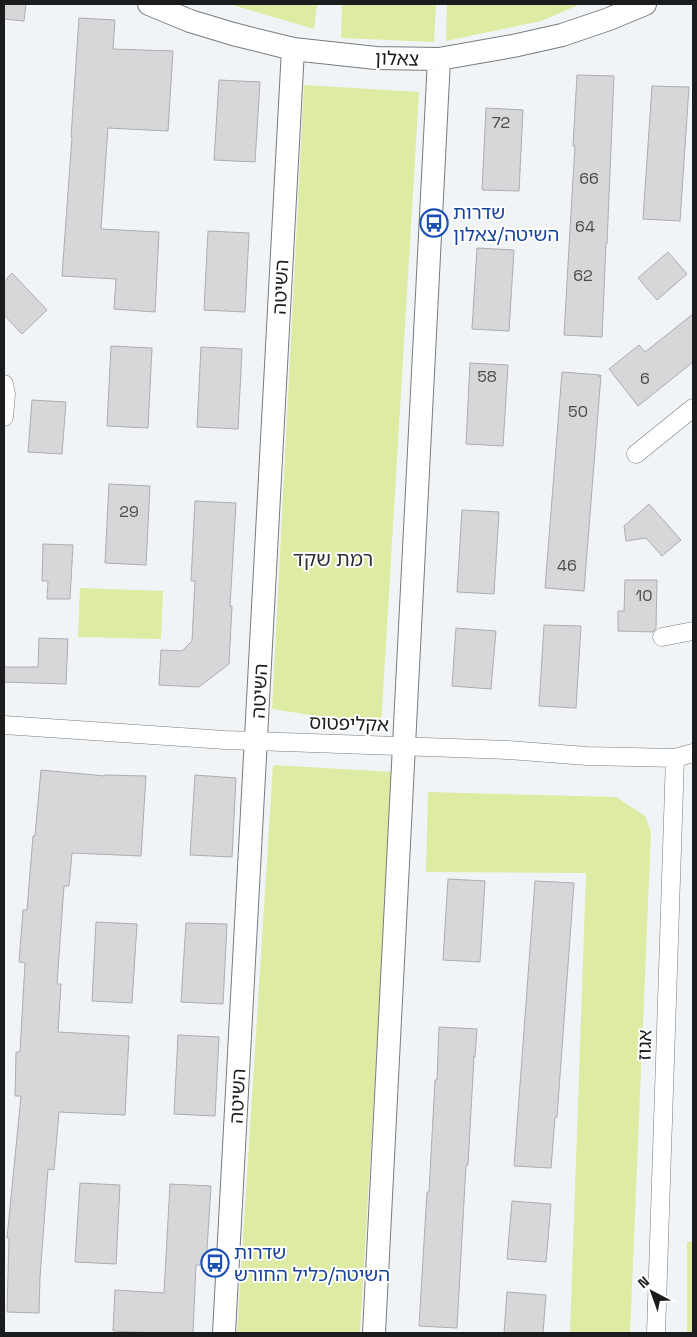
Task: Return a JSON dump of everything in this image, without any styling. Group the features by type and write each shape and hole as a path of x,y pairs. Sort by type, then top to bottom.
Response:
{"street":[{"name":"צאלון","path":"149,4 190,21 293,49 376,58 439,59 562,35 609,19 644,4"},
{"name":"השיטה","path":"224,1333 293,49"},
{"path":"374,1333 439,59"},
{"path":"4,384 6,394 4,418"},
{"path":"636,454 693,408"},
{"path":"662,637 693,632"},
{"name":"אקליפטוס","path":"4,725 256,742 508,750 587,756 675,758 693,753"},
{"name":"אגוז","path":"656,1333 675,758"}],"green space":[{"path":"229,4 317,4 314,29"},
{"path":"342,4 436,4 434,42 341,38"},
{"path":"447,4 581,4 541,21 446,41"},
{"path":"304,85 419,92 381,726 272,709"},
{"path":"80,588 163,591 161,639 78,637"},
{"path":"273,765 393,772 360,1333 237,1333"},
{"path":"428,792 616,797 645,816 651,832 630,1333 570,1333 586,873 426,872"},
{"path":"693,1241 693,1333 687,1333 687,1242"}],"building":[{"path":"4,4 26,4 24,21 4,19"},
{"path":"79,18 115,20 113,49 173,51 168,131 108,128 101,229 159,232 155,312 114,309 116,279 62,276"},
{"path":"577,75 614,76 602,337 564,335 575,146 573,146"},
{"path":"219,80 260,82 255,162 214,160"},
{"path":"652,86 689,87 680,221 643,219"},
{"path":"486,108 523,110 519,191 482,190"},
{"path":"208,231 249,233 245,312 204,310"},
{"path":"477,248 514,250 509,331 472,329"},
{"path":"668,252 687,274 657,300 638,278"},
{"path":"12,273 47,310 22,334 4,315 4,282"},
{"path":"693,314 693,362 638,406 609,369 639,345 645,352"},
{"path":"111,346 152,348 148,428 107,426"},
{"path":"201,347 242,349 238,429 197,427"},
{"path":"470,363 508,365 503,446 466,444"},
{"path":"562,372 600,375 599,377 601,375 584,591 545,588"},
{"path":"32,400 66,402 62,454 28,452"},
{"path":"109,484 150,486 146,565 105,563"},
{"path":"195,501 236,503 230,606 232,606 229,664 199,687 159,685 161,650 182,651 192,641 195,581 191,581"},
{"path":"649,504 681,540 662,556 646,538 626,541 624,526"},
{"path":"462,510 499,512 494,594 457,592"},
{"path":"43,544 73,545 70,599 47,599 48,581 42,581"},
{"path":"625,580 657,580 656,628 653,632 618,631 618,611 624,611"},
{"path":"544,625 581,626 576,708 539,706"},
{"path":"456,628 496,631 491,689 452,686"},
{"path":"39,638 68,639 66,684 4,682 4,667 38,667"},
{"path":"41,770 105,776 146,776 141,856 72,853 69,886 64,886 57,984 61,984 58,1032 129,1036 125,1115 59,1112 54,1170 48,1169 39,1313 7,1312 9,1238 7,1238 21,1096 15,1096 16,1052 20,1052 25,963 19,962 23,910 27,910"},
{"path":"195,775 236,778 232,857 190,855"},
{"path":"448,879 485,881 480,962 443,960"},
{"path":"535,881 574,883 557,1117 555,1117 551,1168 514,1166"},
{"path":"96,922 137,924 132,1003 92,1001"},
{"path":"186,923 227,924 223,1004 181,1002"},
{"path":"439,1027 477,1029 468,1165 466,1165 457,1328 419,1326 435,1080 437,1080"},
{"path":"178,1035 219,1037 215,1116 174,1114"},
{"path":"80,1183 120,1185 116,1264 75,1262"},
{"path":"170,1184 211,1186 206,1265 196,1265 193,1333 113,1331 115,1290 164,1293"},
{"path":"512,1201 551,1204 546,1262 507,1259"},
{"path":"507,1292 546,1295 543,1333 504,1333"}],"place":[{"name":"שדרות השיטה/צאלון","path":"434,223"},
{"name":"שדרות השיטה/כליל החורש","path":"215,1263"}],"district":[{"name":"רמת שקד","path":"333,559"}]}
